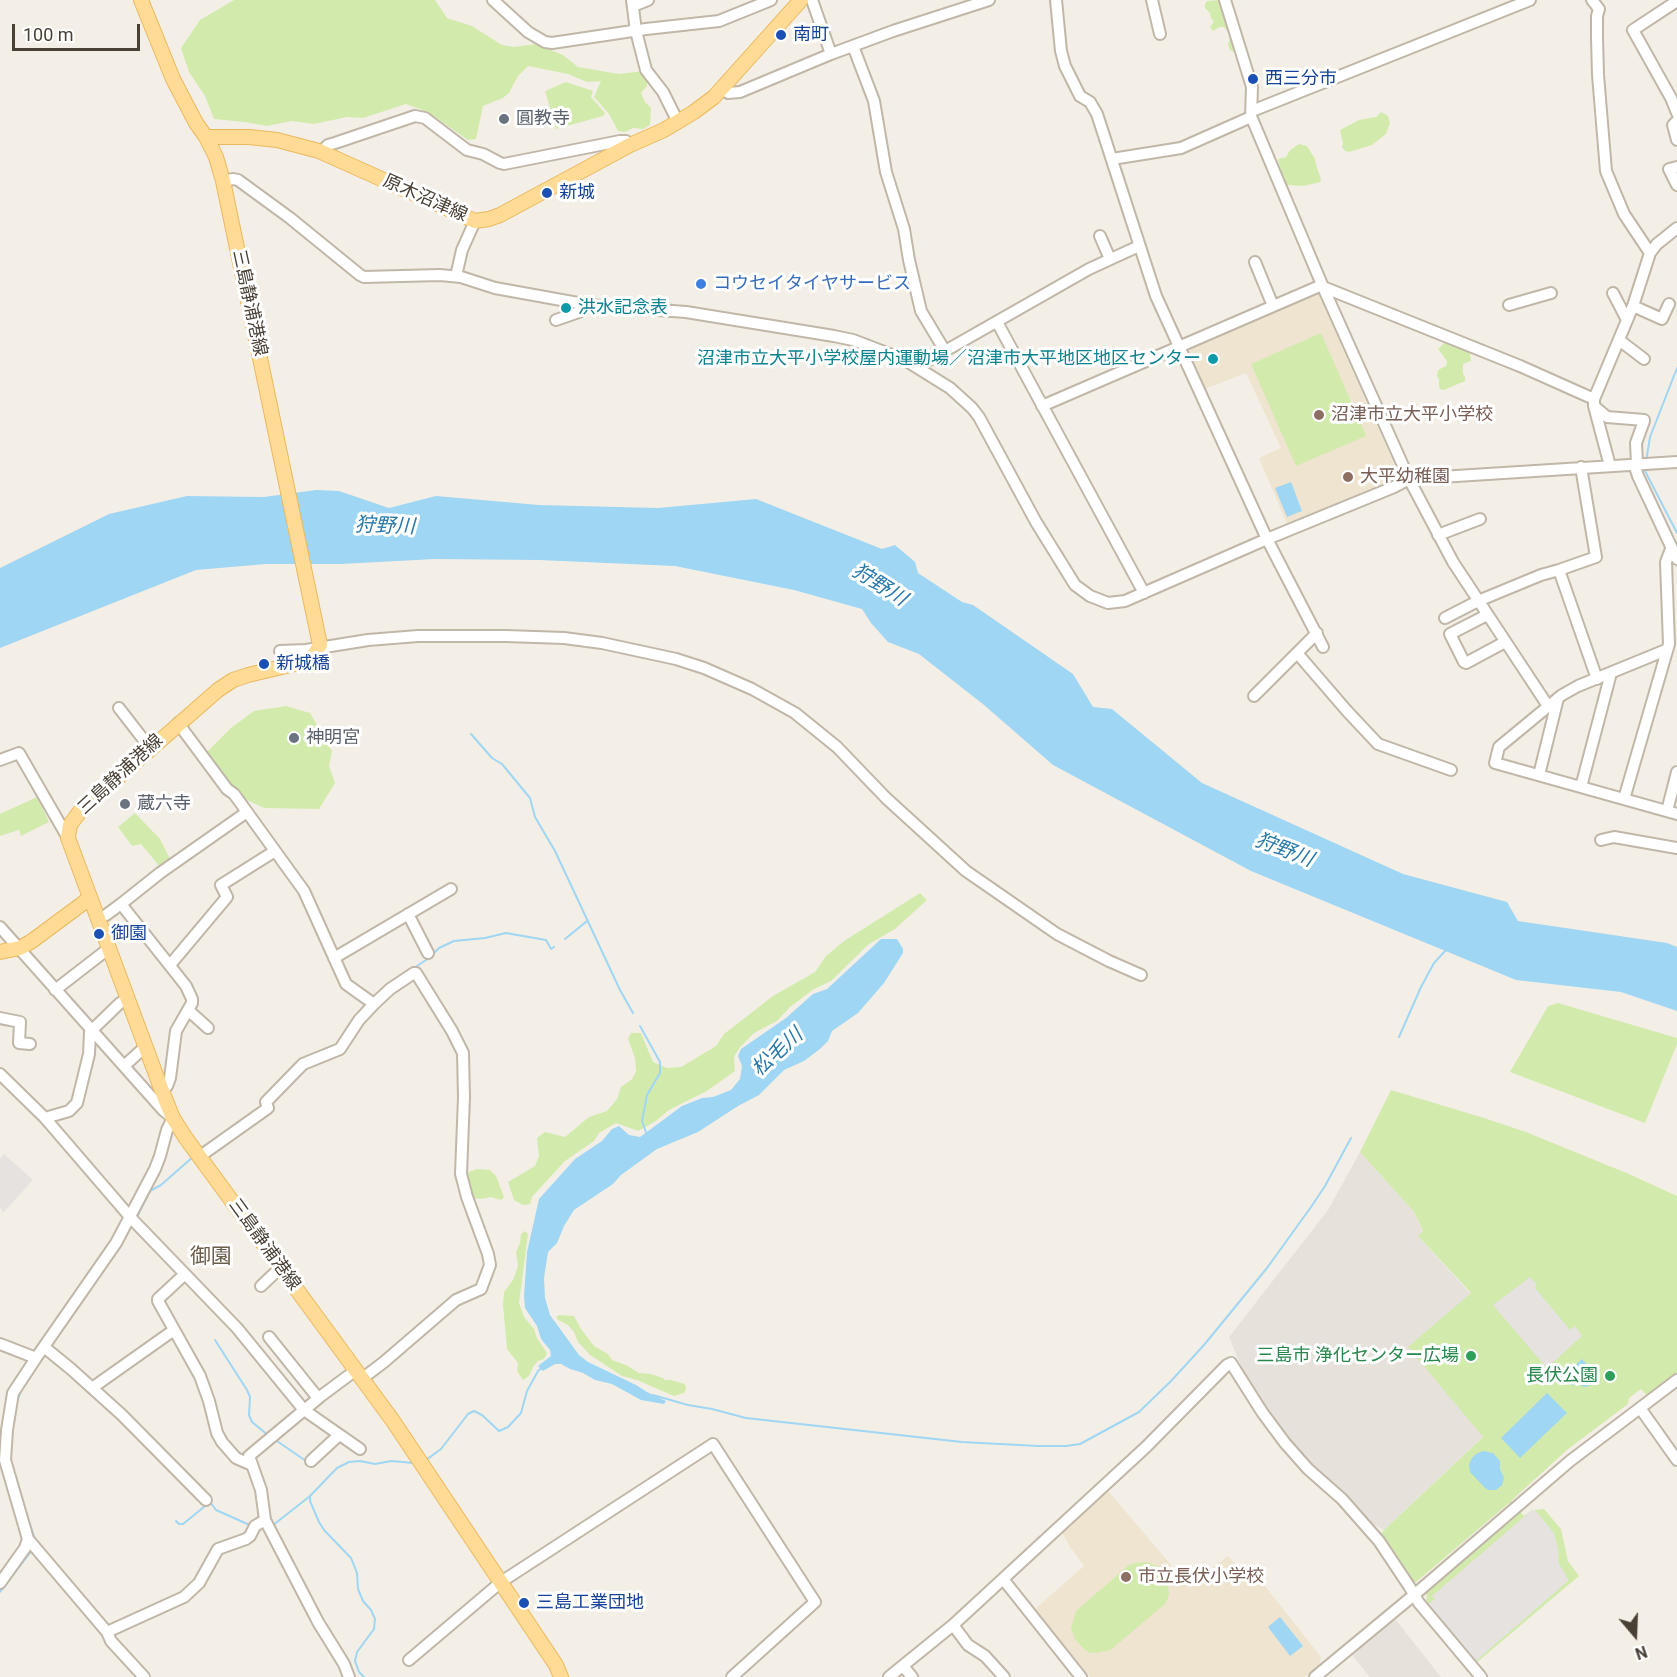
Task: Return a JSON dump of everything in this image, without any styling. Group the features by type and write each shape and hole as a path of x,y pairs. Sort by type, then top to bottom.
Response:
{"main road":[{"path":"141,0 173,79 206,137"},
{"name":"原木沼津線","path":"206,137 249,137 291,143 321,152 475,221 489,219 678,122 703,106 801,0"},
{"name":"三島静浦港線","path":"206,137 216,157 223,181 320,645 314,655 303,662 248,675 233,680 218,690 81,810 70,825 68,838 162,1091 184,1137 360,1374 501,1582 556,1665 561,1677"},
{"path":"0,952 20,948 32,941 90,898"}],"street":[{"path":"493,0 528,32 545,42 564,42 719,21 771,0"},
{"path":"648,0 633,3 636,31 646,70 663,92 678,122"},
{"path":"812,0 831,54"},
{"path":"722,88 728,93 740,92 893,31 989,0"},
{"path":"1056,0 1061,51 1065,66 1080,96 1090,102 1097,114 1156,296 1267,539 1323,647"},
{"path":"1152,0 1160,34"},
{"path":"1225,0 1252,87 1252,114 1322,286 1409,479 1438,535 1478,602 1548,706"},
{"path":"1112,159 1181,147 1252,114 1530,0"},
{"path":"1592,0 1599,9 1597,16 1598,75 1606,171 1624,214 1650,253"},
{"path":"1677,1 1633,30 1677,113"},
{"path":"853,46 874,101 886,172 904,229 921,311 945,351"},
{"path":"321,152 328,145 415,116 424,118 467,150 483,154 504,164 620,141 626,141 630,145"},
{"path":"1677,121 1673,125 1677,140"},
{"path":"1677,167 1669,169 1677,185"},
{"path":"223,181 237,179 364,277 431,274 456,276 495,288 589,305 686,312 834,336 906,360 956,393 972,408 1036,522 1075,585 1090,596 1108,603 1125,601 1267,539 1395,487 1409,479 1677,462"},
{"path":"456,276 462,250 475,221"},
{"path":"1610,466 1594,402 1633,306 1650,253 1657,244 1677,228"},
{"path":"1100,236 1110,259"},
{"path":"917,367 1089,269 1139,246"},
{"path":"1255,262 1273,306"},
{"path":"1042,406 1322,286 1520,366 1594,402 1607,417 1644,420 1636,442 1641,464 1638,476 1674,554 1666,562 1671,646 1624,799"},
{"path":"1509,305 1551,292"},
{"path":"1613,293 1627,321"},
{"path":"1633,306 1662,319 1669,304"},
{"path":"556,320 579,312 589,305"},
{"path":"997,322 1144,593"},
{"path":"1619,340 1644,359"},
{"path":"1445,618 1541,575 1596,557 1581,467"},
{"path":"1438,535 1480,519"},
{"path":"1560,570 1597,679"},
{"path":"1487,615 1450,633 1464,662 1504,642"},
{"path":"1254,696 1317,633"},
{"path":"280,651 418,636 553,638 634,649 676,658 704,668 752,689 795,713 837,747 966,872 1057,934 1141,975"},
{"path":"1671,646 1578,686 1558,698 1499,747 1495,763 1672,813 1677,772"},
{"path":"1297,653 1378,744 1451,770"},
{"path":"1581,787 1611,673"},
{"path":"1539,775 1558,698"},
{"path":"119,708 150,748"},
{"path":"178,723 227,789 234,794 304,891 346,984 374,1004"},
{"path":"0,760 19,753 68,838"},
{"path":"98,919 247,812"},
{"path":"1601,840 1614,837 1677,848"},
{"path":"170,965 227,897 221,885 275,851"},
{"path":"334,958 451,889"},
{"path":"121,904 170,965 190,992 192,999 176,1031 170,1078 162,1091"},
{"path":"408,914 428,952"},
{"path":"0,927 163,1110 173,1118 155,1169 116,1243 46,1349 36,1358 13,1393 5,1460 28,1539 107,1632 111,1641 144,1677"},
{"path":"56,990 108,949"},
{"path":"199,1157 268,1108 266,1102 303,1064 340,1049 359,1020 374,1004 390,989 416,973 463,1053 461,1174 490,1261 487,1276 481,1289 456,1300 384,1362 318,1398 249,1456 261,1490 265,1520 349,1677"},
{"path":"45,1118 69,1111 77,1104 87,1062 91,1030 127,999"},
{"path":"188,1010 208,1028"},
{"path":"0,1018 20,1022 19,1043 30,1044"},
{"path":"124,1066 145,1047"},
{"path":"0,1074 45,1118 130,1218 237,1328 304,1410 360,1449"},
{"path":"261,1286 280,1268"},
{"path":"185,1274 158,1301 202,1382 217,1433 222,1442 237,1458 252,1465"},
{"path":"92,1388 174,1330"},
{"path":"268,1337 318,1398"},
{"path":"0,1344 36,1358"},
{"path":"46,1349 145,1438 206,1500"},
{"path":"889,1677 953,1625 1146,1447 1231,1363 1262,1412 1299,1461 1337,1494 1379,1541 1419,1603 1481,1677"},
{"path":"1315,1677 1569,1461 1677,1380"},
{"path":"1640,1408 1677,1460"},
{"path":"311,1461 339,1435"},
{"path":"409,1660 501,1582 713,1444 815,1602 732,1677"},
{"path":"107,1632 184,1597 199,1583 218,1549 246,1539 255,1526 265,1520"},
{"path":"0,1583 25,1548 28,1539"},
{"path":"1003,1579 1081,1677"},
{"path":"953,1625 968,1645 985,1656 1004,1677"},
{"path":"903,1666 912,1677"}],"shaded area":[{"name":"沼津市立大平小学校","path":"1316,289 1401,480 1288,526 1259,458 1281,448 1246,373 1202,390 1183,347"},
{"path":"1360,1152 1414,1212 1423,1232 1418,1236 1546,1377 1384,1530 1362,1518 1330,1483 1331,1481 1303,1457 1266,1409 1241,1366 1229,1337 1328,1210"},
{"path":"4,1154 33,1180 3,1213 0,1207 0,1159"},
{"path":"1530,1277 1537,1285 1535,1288 1570,1330 1575,1326 1582,1336 1547,1368 1493,1305"},
{"name":"市立長伏小学校","path":"1107,1492 1189,1586 1228,1556 1239,1568 1250,1567 1321,1657 1318,1667 1305,1677 1090,1677 1039,1615 1036,1608 1084,1566 1063,1534 1065,1529"},
{"path":"1532,1510 1535,1510 1554,1533 1559,1564 1568,1581 1476,1661 1427,1605 1435,1599 1432,1596"},
{"path":"1395,1619 1441,1677 1370,1677 1352,1655"}],"green space":[{"path":"234,0 435,0 447,18 472,26 502,45 514,47 536,44 563,55 578,67 619,74 643,71 647,79 647,86 641,93 651,108 650,125 643,129 618,131 609,114 594,97 601,81 587,82 568,74 528,66 518,76 509,93 483,106 476,139 468,140 428,112 406,104 363,118 347,117 314,124 292,121 267,126 214,119 205,96 189,72 181,48 200,20"},
{"path":"1221,0 1236,53 1230,50 1229,33 1224,27 1213,31 1210,27 1214,22 1205,4 1207,1"},
{"path":"566,82 593,91 591,97 605,113 603,116 556,129 545,91"},
{"path":"1381,112 1388,116 1390,123 1386,134 1372,145 1349,152 1345,151 1342,147 1340,130 1359,120 1376,117"},
{"path":"1299,144 1307,146 1315,159 1320,182 1304,186 1287,185 1284,181 1278,159 1286,157 1290,150"},
{"path":"1321,333 1366,436 1296,466 1251,364"},
{"path":"1447,341 1463,346 1470,353 1471,361 1463,364 1465,381 1444,390 1440,389 1437,376 1438,370 1446,366 1447,361 1438,349"},
{"path":"286,706 310,713 332,751 329,766 335,783 319,809 264,808 234,794 206,753 231,728 254,711"},
{"path":"37,797 49,822 21,836 19,830 0,836 0,814"},
{"path":"135,813 160,839 171,861 161,868 141,844 132,846 118,827"},
{"path":"920,893 927,900 895,929 869,944 831,981 814,989 790,1007 777,1021 754,1033 734,1057 735,1071 707,1091 669,1110 656,1121 638,1131 616,1123 599,1133 594,1141 565,1161 532,1197 530,1204 523,1205 514,1200 508,1182 535,1166 539,1156 537,1138 545,1132 565,1137 589,1117 607,1111 617,1099 621,1087 632,1079 636,1072 635,1058 628,1039 631,1033 641,1033 653,1062 667,1068 681,1067 716,1046 724,1034 773,996 815,972 826,956 844,941"},
{"path":"1558,1003 1677,1038 1677,1044 1645,1123 1510,1072 1548,1006"},
{"name":"長伏公園","path":"1391,1090 1526,1132 1677,1196 1677,1374 1648,1397 1641,1389 1629,1398 1628,1404 1567,1450 1511,1501 1524,1516 1532,1510 1544,1509 1561,1529 1568,1561 1579,1576 1475,1664 1423,1603 1427,1598 1426,1593 1518,1513 1509,1503 1416,1582 1381,1534 1483,1437 1408,1347 1471,1293 1418,1236 1423,1231 1414,1212 1360,1152"},
{"path":"477,1169 490,1170 496,1176 504,1197 501,1200 491,1197 473,1198 466,1178 469,1172"},
{"path":"525,1231 528,1234 519,1303 524,1317 534,1329 547,1353 544,1359 538,1361 533,1367 529,1376 523,1380 517,1371 518,1363 507,1349 503,1305 504,1292 513,1280 518,1266 516,1252 521,1234"},
{"path":"559,1315 574,1316 594,1346 608,1354 612,1360 639,1373 651,1374 665,1380 685,1384 684,1393 674,1396 622,1376 590,1355 578,1342 568,1325 558,1320 556,1317"},
{"path":"1146,1562 1158,1566 1167,1579 1169,1594 1166,1603 1113,1648 1108,1651 1088,1652 1075,1639 1071,1628 1076,1611 1128,1566"}],"water":[{"path":"1291,482 1302,511 1287,517 1275,488"},
{"name":"狩野川","path":"316,490 339,491 389,508 436,496 539,505 658,508 756,499 882,549 895,545 915,562 918,573 962,602 973,605 1073,674 1093,707 1112,709 1202,783 1403,874 1507,902 1518,921 1667,943 1677,947 1677,1011 1621,992 1516,980 1251,871 1053,765 984,705 919,654 888,642 862,609 794,590 675,566 539,560 435,559 341,564 266,564 196,570 0,648 0,568 109,514 187,496 264,497"},
{"name":"松毛川","path":"881,939 897,939 903,953 884,983 858,1013 832,1031 828,1041 820,1049 804,1061 784,1070 759,1095 698,1132 657,1149 621,1175 613,1184 574,1210 557,1243 548,1252 544,1278 545,1298 550,1315 579,1355 588,1362 666,1401 664,1404 641,1400 612,1384 595,1380 561,1364 555,1364 543,1371 538,1366 551,1356 550,1350 541,1339 537,1326 525,1308 524,1296 527,1252 539,1199 575,1159 602,1141 612,1129 619,1126 629,1135 640,1137 682,1106 731,1090 740,1079 742,1066 738,1056 741,1049 786,1018 813,994 827,989"},
{"path":"1582,1359 1599,1378 1589,1386 1571,1385 1565,1375"},
{"path":"1547,1393 1567,1413 1520,1458 1501,1438"},
{"path":"1483,1451 1493,1453 1500,1461 1500,1469 1504,1478 1502,1485 1496,1490 1485,1488 1470,1472 1469,1464 1472,1458"},
{"path":"1280,1617 1303,1646 1290,1656 1268,1627"}],"waterway":[{"path":"1646,462 1650,437 1677,368"},
{"path":"1645,467 1677,533"},
{"path":"471,734 492,758 502,764 530,798 535,817 555,851 633,1013"},
{"path":"565,939 587,921"},
{"path":"433,954 439,948 454,941 506,933 546,940 551,949 554,947"},
{"path":"1399,1037 1421,987 1434,963 1446,950"},
{"path":"414,968 429,958"},
{"path":"640,1026 660,1062 660,1073 647,1095 642,1121 647,1135"},
{"path":"331,1058 342,1053"},
{"path":"653,1395 746,1418 962,1442 1038,1446 1080,1444 1139,1412 1204,1345 1267,1268 1311,1207 1351,1138"},
{"path":"136,1219 150,1191 161,1185 194,1156"},
{"path":"122,1242 133,1224"},
{"path":"215,1340 247,1390 250,1397 249,1415 252,1422 269,1436"},
{"path":"426,1460 441,1449 468,1414 474,1411 482,1415 499,1431 508,1427 521,1413 527,1391 538,1371 543,1367"},
{"path":"17,1402 21,1391"},
{"path":"274,1439 306,1461"},
{"path":"364,1677 359,1672 355,1661 357,1652 374,1629 375,1619 358,1589 357,1573 351,1558 324,1530 310,1501 310,1496 337,1468 349,1462 414,1463"},
{"path":"272,1526 310,1496"},
{"path":"176,1521 183,1524 210,1502 216,1510 252,1526"},
{"path":"24,1507 36,1542"},
{"path":"0,1592 33,1549"}],"place":[{"name":"南町","path":"781,35"},
{"name":"西三分市","path":"1253,79"},
{"name":"圓教寺","path":"504,119"},
{"name":"新城","path":"547,193"},
{"name":"コウセイタイヤサービス","path":"701,284"},
{"name":"洪水記念表","path":"566,308"},
{"name":"沼津市立大平小学校屋内運動場／沼津市大平地区地区センター","path":"1213,359"},
{"name":"沼津市立大平小学校","path":"1319,415"},
{"name":"大平幼稚園","path":"1348,477"},
{"name":"新城橋","path":"264,664"},
{"name":"神明宮","path":"294,738"},
{"name":"蔵六寺","path":"125,804"},
{"name":"御園","path":"99,934"},
{"name":"三島市 浄化センター広場","path":"1471,1356"},
{"name":"長伏公園","path":"1610,1376"},
{"name":"市立長伏小学校","path":"1126,1577"},
{"name":"三島工業団地","path":"524,1603"}],"district":[{"name":"御園","path":"211,1258"}]}
